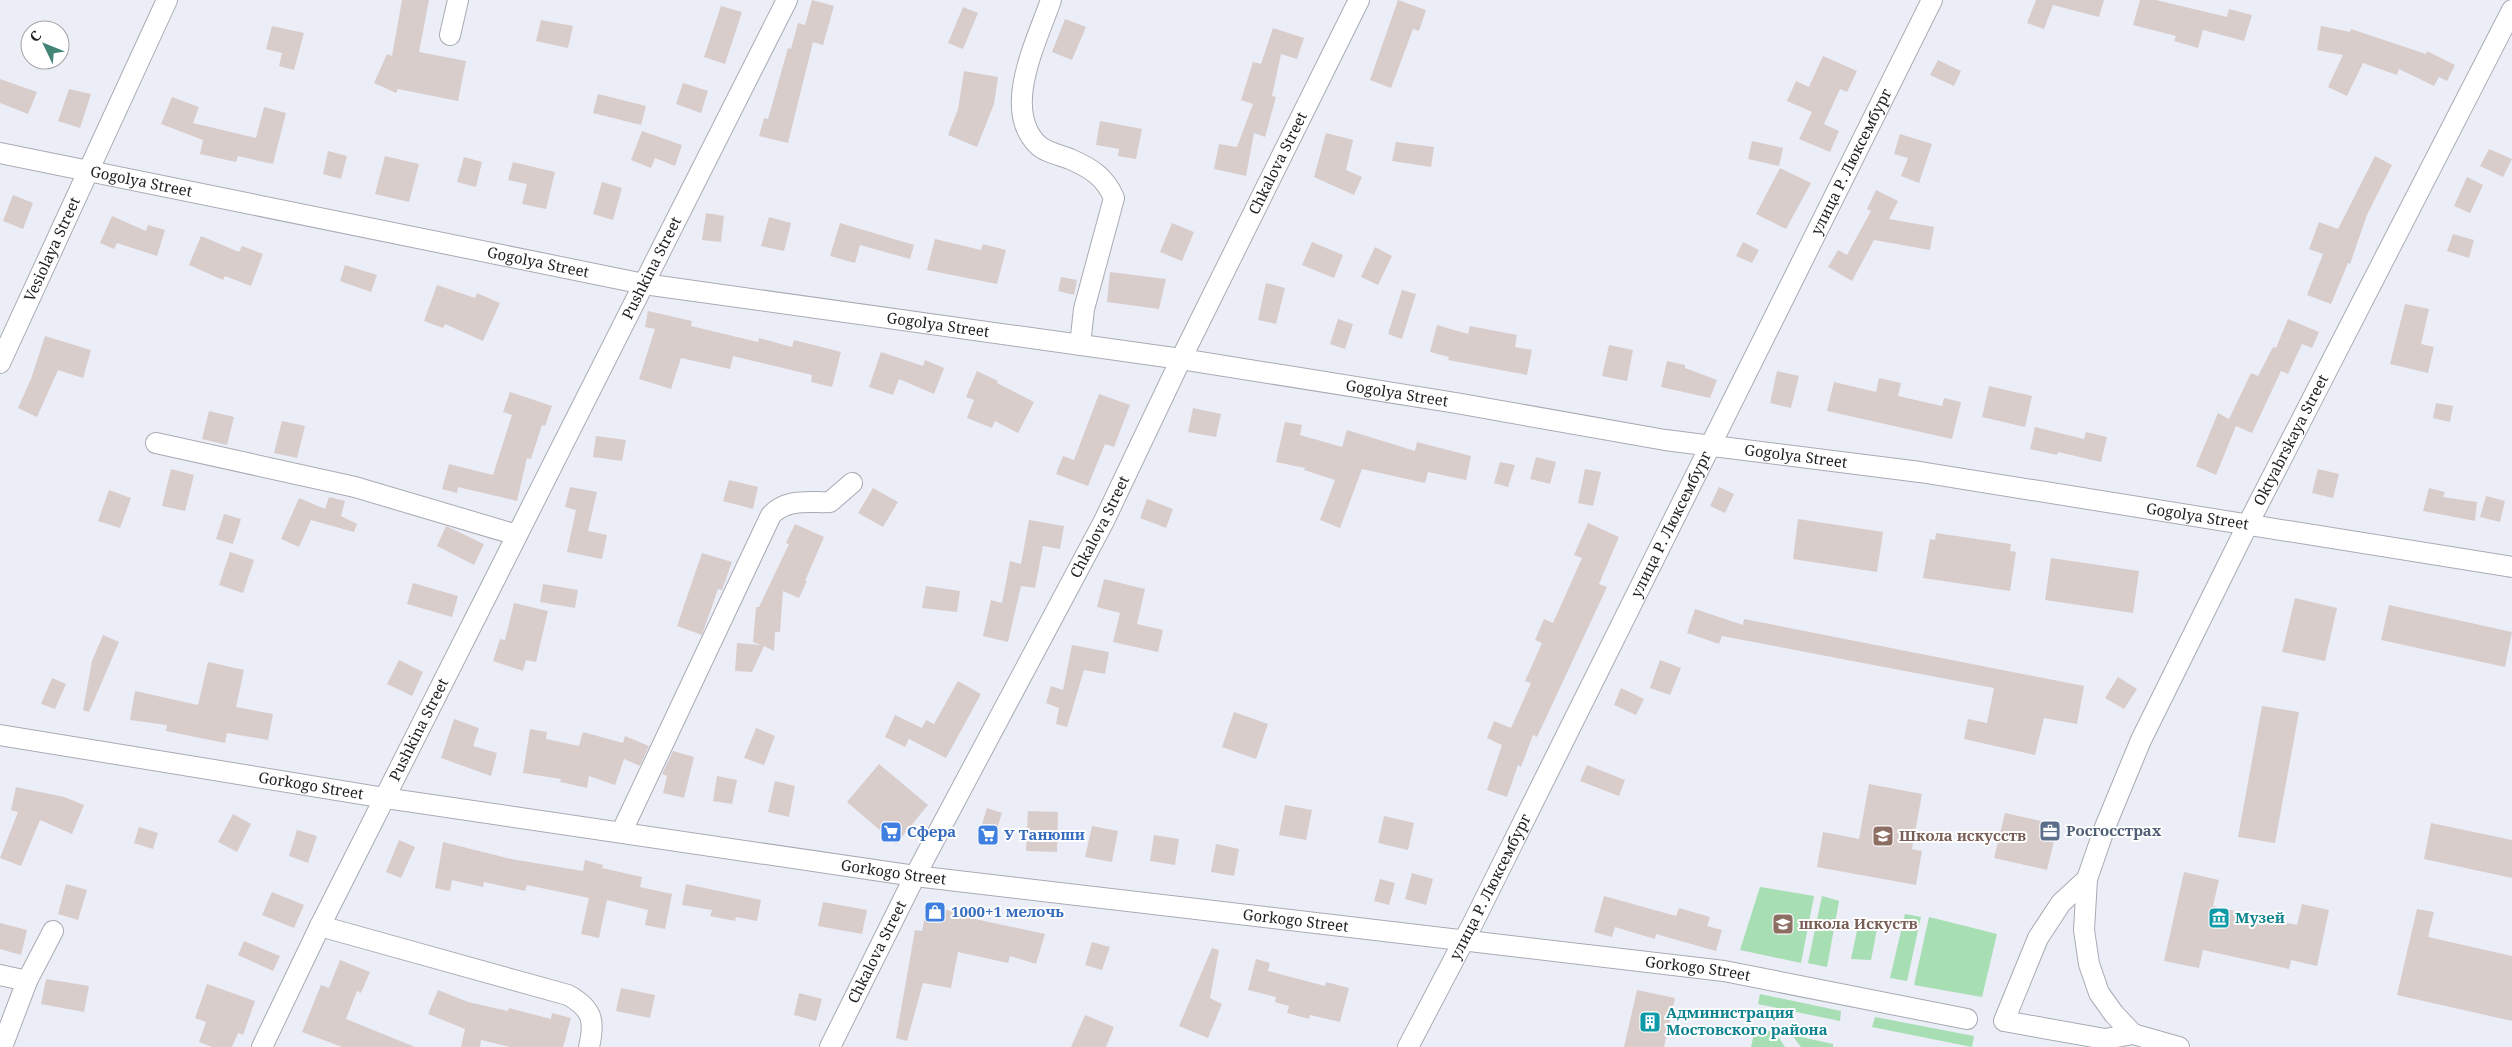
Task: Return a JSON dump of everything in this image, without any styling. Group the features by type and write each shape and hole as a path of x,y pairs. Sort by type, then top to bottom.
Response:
{"street":[{"name":"Vesiolaya Street","path":"0,363 167,0"},
{"path":"450,35 458,0"},
{"name":"Pushkina Street","path":"262,1047 320,926 787,0"},
{"path":"1050,0 1021,90 1024,125 1039,146 1078,162 1107,182 1114,198 1084,309 1080,345"},
{"name":"Chkalova Street","path":"830,1047 915,876 1104,521 1181,359 1358,0"},
{"name":"улица Р. Люксембург","path":"1408,1047 1713,445 1932,0"},
{"name":"Oktyabrskaya Street","path":"2133,1034 2114,1014 2099,993 2089,964 2084,930 2087,879 2105,827 2141,740 2248,524 2512,10"},
{"name":"Gogolya Street","path":"0,153 88,173 644,284 1181,359 1456,403 1665,440 1920,472 2512,567"},
{"path":"156,443 355,487 517,535"},
{"path":"622,831 771,515 779,506 791,503 830,502 852,483"},
{"name":"Gorkogo Street","path":"0,735 385,798 622,831 915,876 1462,942 1724,971 1967,1019"},
{"name":"Oktyabrskaya Street","path":"2087,879 2061,903 2038,938 2004,1021 2106,1039 2133,1034"},
{"path":"320,926 568,995 582,1002 590,1015 594,1028 589,1047"},
{"path":"2,1047 27,981 53,931"},
{"path":"0,975 27,981"},
{"path":"2133,1034 2179,1047"}],"green space":[{"path":"1760,887 1814,896 1801,963 1740,950"},
{"path":"1822,896 1839,901 1827,967 1808,963"},
{"path":"1905,914 1921,917 1907,981 1890,978"},
{"path":"1929,917 1997,934 1982,997 1914,985"},
{"path":"1859,921 1878,924 1871,960 1851,959"},
{"path":"1760,994 1841,1011 1840,1021 1758,1004"},
{"path":"1875,1017 1974,1036 1972,1047 1872,1027"},
{"path":"1755,1029 1775,1032 1785,1047 1751,1047"},
{"path":"1792,1035 1833,1044 1833,1047 1801,1047"}],"building":[{"path":"402,0 429,0 419,52 466,61 458,101 398,89 396,93 374,83 387,54 392,56"},
{"path":"812,0 834,6 823,45 813,42 788,143 759,136 764,118 768,119 788,48 791,49 798,23 805,25"},
{"path":"1398,0 1426,10 1419,31 1413,29 1391,88 1370,80"},
{"path":"2036,0 2104,0 2099,17 2053,5 2044,29 2027,23"},
{"path":"2140,0 2156,0 2227,17 2229,9 2252,15 2244,41 2203,30 2198,48 2174,41 2176,36 2133,25"},
{"path":"721,6 742,12 725,64 704,57"},
{"path":"963,7 978,13 963,49 948,43"},
{"path":"1065,19 1086,27 1072,60 1052,52"},
{"path":"541,20 573,26 568,48 536,41"},
{"path":"272,26 304,33 294,70 279,66 282,53 266,49"},
{"path":"2321,26 2350,32 2351,29 2426,54 2427,51 2455,65 2447,81 2439,77 2434,86 2399,69 2397,75 2363,63 2347,96 2328,87 2343,55 2317,50"},
{"path":"1273,28 1304,38 1297,59 1281,54 1272,96 1276,97 1265,137 1254,133 1246,176 1214,169 1219,144 1237,147 1253,104 1241,100 1253,62 1261,64"},
{"path":"1823,56 1857,71 1847,92 1840,89 1824,124 1839,131 1830,152 1799,139 1812,112 1787,101 1796,81 1809,87"},
{"path":"1938,60 1961,71 1954,86 1930,75"},
{"path":"964,71 998,77 994,104 977,147 948,135 958,109"},
{"path":"0,79 37,92 28,114 0,103"},
{"path":"683,83 708,91 701,113 676,104"},
{"path":"69,89 91,94 80,128 58,121"},
{"path":"598,94 646,106 641,125 593,113"},
{"path":"172,97 199,107 193,123 256,138 264,107 286,113 273,164 238,156 236,162 200,154 203,140 161,124"},
{"path":"1100,121 1142,129 1136,159 1118,156 1119,149 1096,145"},
{"path":"642,131 682,145 675,166 655,158 651,168 631,160"},
{"path":"1326,133 1353,140 1346,170 1362,177 1354,195 1314,177"},
{"path":"1900,134 1932,144 1919,183 1901,176 1908,158 1894,154"},
{"path":"1752,141 1783,148 1779,166 1748,159"},
{"path":"1396,142 1434,147 1431,167 1392,161"},
{"path":"2489,149 2512,159 2503,177 2480,166"},
{"path":"328,151 347,156 341,179 323,174"},
{"path":"385,156 419,164 409,202 375,194"},
{"path":"2375,156 2392,165 2367,215 2350,264 2348,263 2331,304 2307,295 2323,254 2309,249 2319,222 2338,229"},
{"path":"464,157 482,162 476,187 457,182"},
{"path":"513,162 555,172 546,209 522,204 527,184 508,180"},
{"path":"1780,168 1811,183 1786,229 1756,214"},
{"path":"2467,177 2483,185 2470,213 2454,206"},
{"path":"602,182 622,188 613,220 593,214"},
{"path":"1876,190 1898,201 1889,219 1934,227 1930,250 1874,240 1852,281 1828,267 1838,250 1847,255 1871,211 1867,209"},
{"path":"13,195 33,203 23,229 3,221"},
{"path":"706,213 724,216 721,242 702,240"},
{"path":"112,216 146,231 148,225 165,230 157,256 117,243 114,249 100,243"},
{"path":"769,217 791,223 784,251 761,246"},
{"path":"840,223 914,245 910,259 860,245 855,263 830,256"},
{"path":"1172,223 1194,232 1182,261 1160,252"},
{"path":"2453,234 2474,240 2469,258 2447,251"},
{"path":"201,236 239,252 242,246 263,254 251,286 225,276 223,280 189,265"},
{"path":"935,239 981,250 983,244 1006,250 997,284 927,270"},
{"path":"1312,242 1343,255 1334,278 1302,265"},
{"path":"1743,242 1759,250 1752,263 1736,256"},
{"path":"1375,247 1392,256 1378,285 1361,277"},
{"path":"345,265 377,275 371,292 340,281"},
{"path":"1110,272 1166,279 1159,309 1107,302"},
{"path":"1061,277 1077,280 1074,295 1058,291"},
{"path":"1266,283 1285,288 1276,324 1258,320"},
{"path":"437,285 475,298 477,293 500,303 483,341 445,324 443,328 424,321"},
{"path":"1402,290 1416,294 1402,339 1388,334"},
{"path":"2405,304 2429,309 2421,344 2434,347 2428,373 2390,364"},
{"path":"648,311 692,321 691,326 758,342 759,338 792,347 794,340 841,352 832,387 811,382 812,375 733,356 730,369 681,358 671,389 639,379 655,329 645,327"},
{"path":"1338,319 1353,324 1345,349 1330,344"},
{"path":"2288,319 2319,332 2312,348 2302,344 2288,374 2281,371 2252,433 2236,426 2216,475 2196,466 2218,413 2229,419 2251,373 2258,376 2273,347 2276,348"},
{"path":"1437,325 1468,334 1470,326 1517,335 1515,347 1532,350 1527,375 1448,360 1449,357 1430,352"},
{"path":"45,336 91,350 83,378 58,370 37,417 18,408 31,379"},
{"path":"1609,345 1633,350 1627,381 1602,376"},
{"path":"881,352 923,366 925,360 944,368 934,394 899,379 893,395 869,387"},
{"path":"1667,361 1685,365 1685,368 1717,380 1710,398 1661,387"},
{"path":"977,371 1034,402 1018,433 995,421 992,428 967,418 974,400 966,397"},
{"path":"1777,371 1799,376 1791,408 1770,403"},
{"path":"1879,378 1901,383 1898,396 1942,406 1944,398 1961,402 1952,439 1827,411 1834,382 1876,392"},
{"path":"1989,386 2032,396 2025,427 1982,417"},
{"path":"510,392 552,406 545,426 542,425 531,459 527,458 517,501 458,487 457,493 442,489 449,464 493,475 512,415 503,412"},
{"path":"1099,394 1130,405 1114,447 1105,444 1088,486 1056,474 1063,456 1074,460"},
{"path":"2436,403 2453,406 2450,422 2433,418"},
{"path":"1193,408 1221,414 1216,437 1188,432"},
{"path":"209,411 234,417 227,445 202,439"},
{"path":"282,421 305,426 297,458 274,453"},
{"path":"1285,422 1302,425 1300,435 1342,447 1347,430 1415,451 1417,442 1471,456 1466,480 1428,472 1425,483 1362,469 1340,528 1320,520 1335,480 1304,470 1305,468 1276,462"},
{"path":"2035,427 2084,439 2086,432 2107,437 2101,462 2058,452 2057,455 2030,449"},
{"path":"596,436 626,440 622,461 593,457"},
{"path":"1536,457 1556,462 1550,484 1530,479"},
{"path":"1500,462 1515,465 1508,487 1494,483"},
{"path":"171,469 194,475 185,511 162,506"},
{"path":"1585,469 1601,472 1593,506 1578,503"},
{"path":"2318,469 2339,474 2333,498 2312,493"},
{"path":"729,480 758,487 753,509 723,501"},
{"path":"570,487 597,492 588,531 607,535 602,559 567,552 576,510 565,507"},
{"path":"1719,487 1734,494 1725,513 1710,506"},
{"path":"873,488 898,502 883,527 858,513"},
{"path":"2429,488 2445,492 2443,497 2477,502 2475,521 2423,511"},
{"path":"109,490 131,498 120,528 98,521"},
{"path":"2486,496 2505,501 2500,522 2480,517"},
{"path":"329,497 345,501 341,516 357,524 354,532 311,520 299,547 281,539 299,498 325,509"},
{"path":"1147,499 1173,509 1166,528 1140,518"},
{"path":"224,514 241,519 233,544 216,539"},
{"path":"1798,519 1883,532 1877,572 1793,559"},
{"path":"1029,520 1064,526 1060,549 1043,546 1035,588 1021,586 1008,642 983,636 991,600 1002,603 1010,561 1021,564"},
{"path":"1588,523 1619,537 1599,584 1607,587 1537,737 1533,735 1521,767 1518,765 1507,797 1487,790 1502,745 1487,738 1494,721 1511,728 1531,683 1525,681 1542,643 1535,640 1544,619 1553,623 1582,558 1574,555"},
{"path":"795,524 824,537 805,581 807,581 799,598 783,591 780,632 775,632 774,651 764,646 752,672 735,671 737,643 761,645 753,642 756,607 759,607 789,544 786,543"},
{"path":"446,526 484,544 474,565 437,546"},
{"path":"1936,533 2011,544 2010,551 2016,552 2010,591 1923,578 1930,539 1935,540"},
{"path":"230,552 254,560 243,593 219,585"},
{"path":"702,553 732,562 722,590 718,589 702,635 677,626"},
{"path":"2051,558 2139,571 2133,613 2045,600"},
{"path":"1104,579 1145,589 1137,624 1163,630 1158,652 1113,642 1120,613 1097,607"},
{"path":"413,583 458,596 452,617 407,604"},
{"path":"543,584 578,590 575,608 540,602"},
{"path":"926,586 960,591 957,612 922,608"},
{"path":"2295,598 2337,608 2325,661 2282,652"},
{"path":"514,603 548,611 536,662 526,660 523,671 493,661 500,639 505,640"},
{"path":"2389,605 2512,632 2505,667 2381,640"},
{"path":"1695,609 1743,625 1744,619 2084,686 2077,724 2044,718 2035,755 1964,739 1968,719 1987,723 1994,688 1722,636 1719,644 1687,633"},
{"path":"103,635 119,642 89,712 83,710 92,661"},
{"path":"1072,645 1109,652 1105,674 1084,670 1067,727 1056,724 1059,708 1046,703 1051,686 1063,690"},
{"path":"399,660 423,672 412,696 387,684"},
{"path":"1660,660 1681,668 1670,695 1650,688"},
{"path":"208,662 244,670 236,707 273,714 268,740 227,733 225,743 166,731 167,725 130,720 135,691 198,705"},
{"path":"2118,677 2137,689 2124,709 2105,698"},
{"path":"52,678 66,684 55,709 41,704"},
{"path":"958,681 981,694 946,758 909,739 905,747 885,737 895,715 922,728 926,720 934,724"},
{"path":"1621,688 1644,699 1636,715 1614,705"},
{"path":"2262,706 2299,712 2275,843 2238,837"},
{"path":"1234,712 1268,724 1256,759 1222,747"},
{"path":"454,719 479,728 473,746 497,753 491,776 441,758"},
{"path":"756,728 775,736 764,765 744,758"},
{"path":"530,729 547,732 546,739 579,746 583,732 623,743 625,736 649,746 640,766 624,759 615,785 589,776 587,788 560,782 561,779 523,773"},
{"path":"673,751 694,757 684,798 663,793 667,776 662,774"},
{"path":"879,764 928,805 896,844 847,802"},
{"path":"1587,765 1625,780 1619,796 1580,781"},
{"path":"717,776 737,780 732,804 713,801"},
{"path":"775,781 795,786 789,817 768,812"},
{"name":"Школа искусств","path":"1869,784 1922,794 1912,849 1922,851 1916,885 1817,867 1823,832 1859,839"},
{"path":"16,787 64,797 84,805 72,834 40,820 21,866 0,858 18,812 11,810"},
{"path":"1285,805 1312,810 1306,840 1279,835"},
{"path":"987,808 1002,813 993,841 978,837"},
{"path":"1028,811 1058,812 1057,852 1026,851"},
{"path":"2005,813 2058,825 2047,870 1994,858"},
{"path":"233,814 251,824 237,852 218,842"},
{"path":"1384,816 1414,823 1408,850 1378,843"},
{"path":"2431,823 2512,840 2512,878 2424,859"},
{"path":"1092,826 1118,831 1112,862 1085,857"},
{"path":"139,827 158,833 153,849 134,843"},
{"path":"297,830 317,836 308,863 289,856"},
{"path":"1154,835 1179,839 1175,865 1150,861"},
{"path":"399,840 415,847 401,878 386,872"},
{"path":"443,842 511,859 583,871 585,860 603,865 602,868 642,877 640,887 672,894 665,929 645,925 648,910 607,900 599,938 581,934 589,898 527,885 525,891 484,882 483,887 452,880 450,891 435,888"},
{"path":"1216,844 1239,849 1234,876 1211,872"},
{"name":"Музей","path":"2184,872 2219,880 2213,906 2297,925 2302,904 2329,910 2317,966 2291,960 2289,969 2203,950 2199,968 2164,961"},
{"path":"1412,873 1433,879 1426,905 1405,899"},
{"path":"1380,879 1395,883 1389,905 1374,901"},
{"path":"66,884 87,890 78,920 58,914"},
{"path":"686,884 761,900 757,921 736,917 735,921 710,916 712,910 682,905"},
{"path":"272,892 304,905 294,928 262,915"},
{"path":"1604,896 1676,916 1679,908 1710,917 1707,926 1722,930 1716,951 1656,934 1655,939 1615,927 1612,937 1594,932"},
{"path":"823,902 867,910 862,934 818,926"},
{"path":"927,906 961,913 961,916 1045,934 1036,964 1010,956 1008,963 958,952 951,988 923,983 907,1041 896,1038 915,930 922,931"},
{"path":"2417,909 2434,912 2428,937 2512,956 2512,1021 2397,995"},
{"path":"0,923 27,930 21,955 0,949"},
{"path":"244,941 280,956 273,971 238,955"},
{"path":"1092,942 1110,947 1102,970 1085,965"},
{"path":"1212,948 1219,950 1210,998 1222,1004 1208,1038 1179,1026"},
{"path":"1256,959 1270,963 1268,971 1325,986 1326,982 1349,988 1340,1022 1310,1015 1309,1019 1287,1013 1289,1006 1275,1002 1276,997 1248,990"},
{"path":"340,960 370,972 361,993 357,991 346,1019 415,1047 342,1047 302,1032 321,985 329,988"},
{"path":"46,979 89,986 84,1012 41,1004"},
{"path":"207,984 255,1001 243,1035 238,1033 232,1047 212,1047 199,1042 206,1022 195,1018"},
{"path":"621,988 655,995 650,1018 616,1011"},
{"path":"438,990 468,1002 508,1011 509,1008 551,1019 552,1013 571,1018 563,1047 510,1047 481,1040 480,1047 461,1047 465,1029 428,1014"},
{"name":"Администрация Мостовского района","path":"1637,990 1675,998 1664,1047 1624,1047"},
{"path":"799,993 822,999 816,1021 794,1015"},
{"path":"1085,1015 1114,1027 1106,1047 1071,1047"}],"place":[{"name":"Росгосстрах","path":"2050,831"},
{"name":"Сфера","path":"891,832"},
{"name":"У Танюши","path":"988,835"},
{"name":"Школа искусств","path":"1883,836"},
{"name":"1000+1 мелочь","path":"935,912"},
{"name":"Музей","path":"2219,918"},
{"name":"школа Искуств","path":"1783,924"},
{"name":"Администрация Мостовского района","path":"1650,1022"}]}
